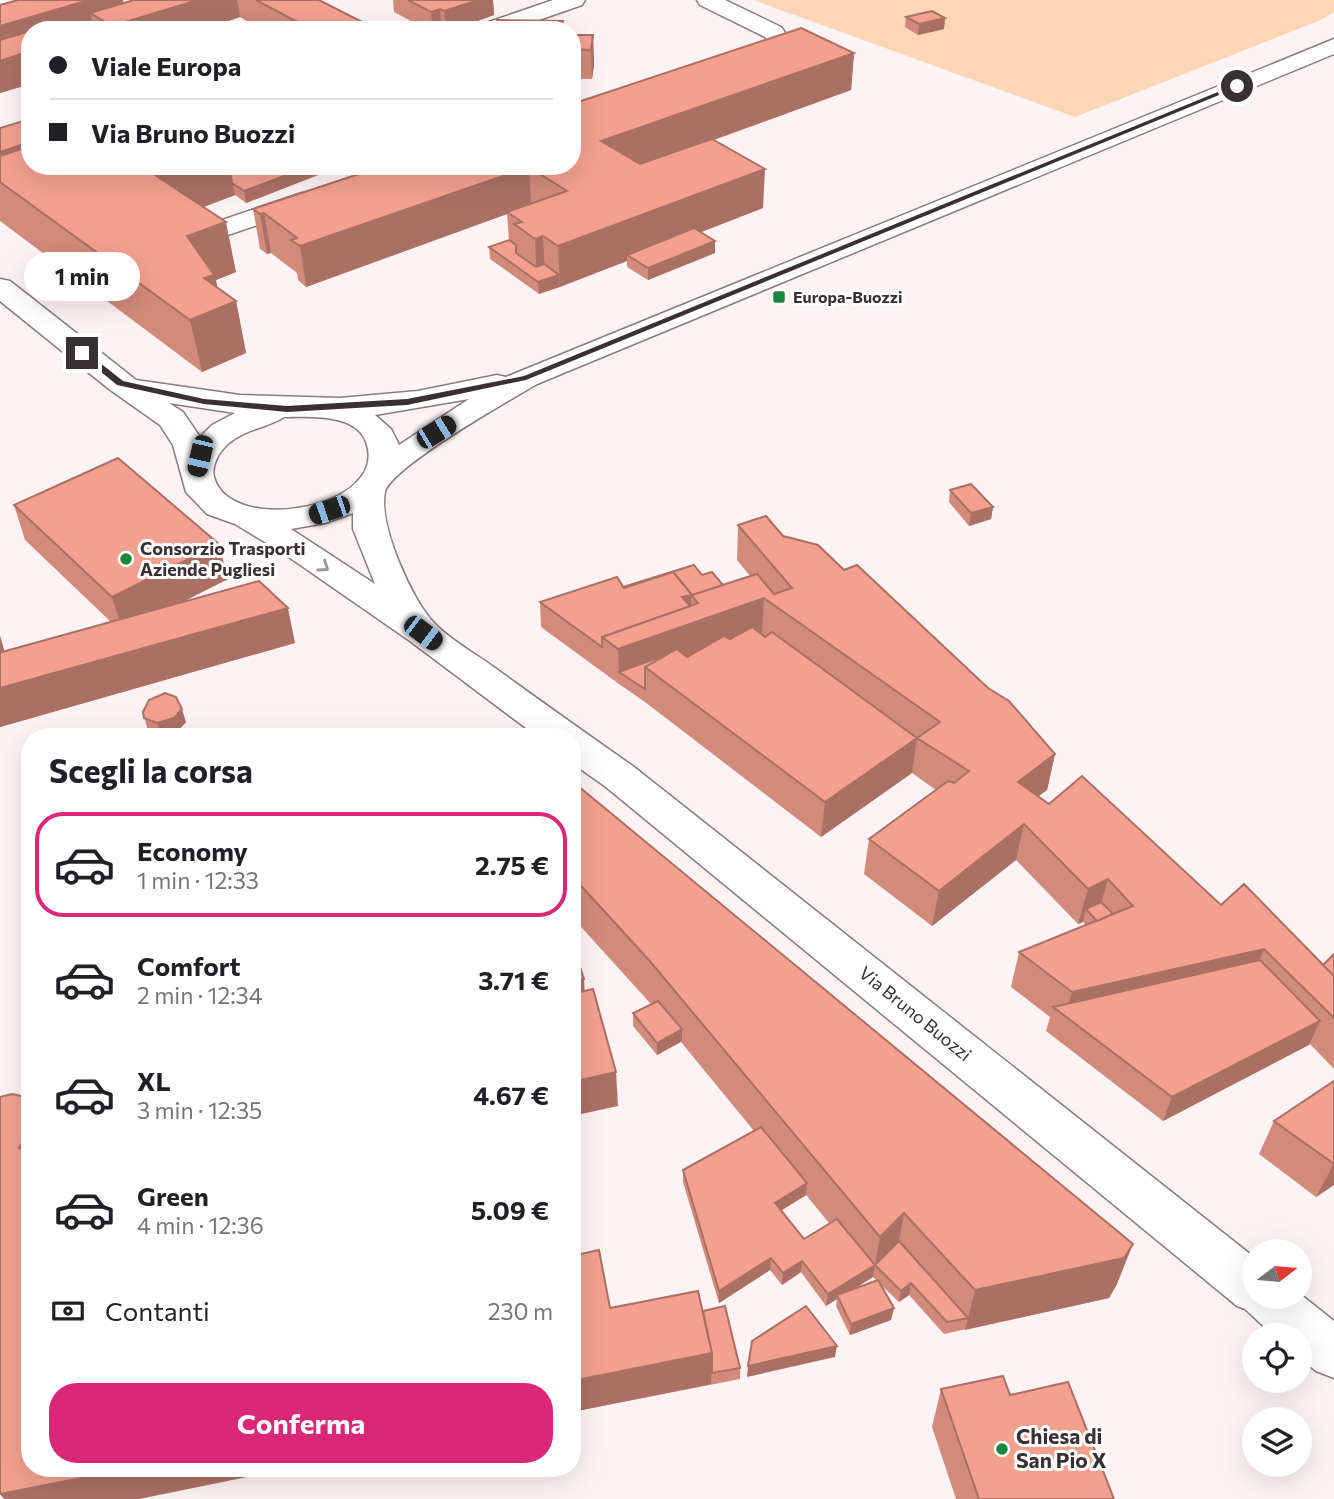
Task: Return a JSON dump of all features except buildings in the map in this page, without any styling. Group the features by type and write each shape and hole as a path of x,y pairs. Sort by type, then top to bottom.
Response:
{"main road":[{"path":"514,21 574,0"},
{"path":"708,0 773,32 784,46 771,55 732,67"},
{"path":"247,517 279,520 313,516 344,505 436,432 526,378 1334,46"},
{"path":"219,230 332,192"},
{"path":"0,287 120,383 172,419 189,445 202,492 219,507 247,517 423,633 552,728"},
{"path":"195,474 200,456 212,439 233,425 258,415 302,408 407,402 526,378"},
{"path":"120,383 204,401 302,408 354,417 381,435 387,452 376,481 370,529 395,590 423,633"},
{"name":"Via Bruno Buozzi","path":"581,749 621,777 1242,1279"},
{"path":"1280,1309 1334,1353"}],"shaded area":[{"path":"753,0 1334,0 1334,12 1321,20 1075,117"}],"place":[{"name":"Europa-Buozzi","path":"779,297"},
{"name":"Consorzio Trasporti Aziende Pugliesi","path":"126,559"},
{"name":"Chiesa di San Pio X","path":"1002,1449"}],"route":[{"path":"82,353 120,383 190,399 287,409 407,402 526,378 1237,86"}]}
